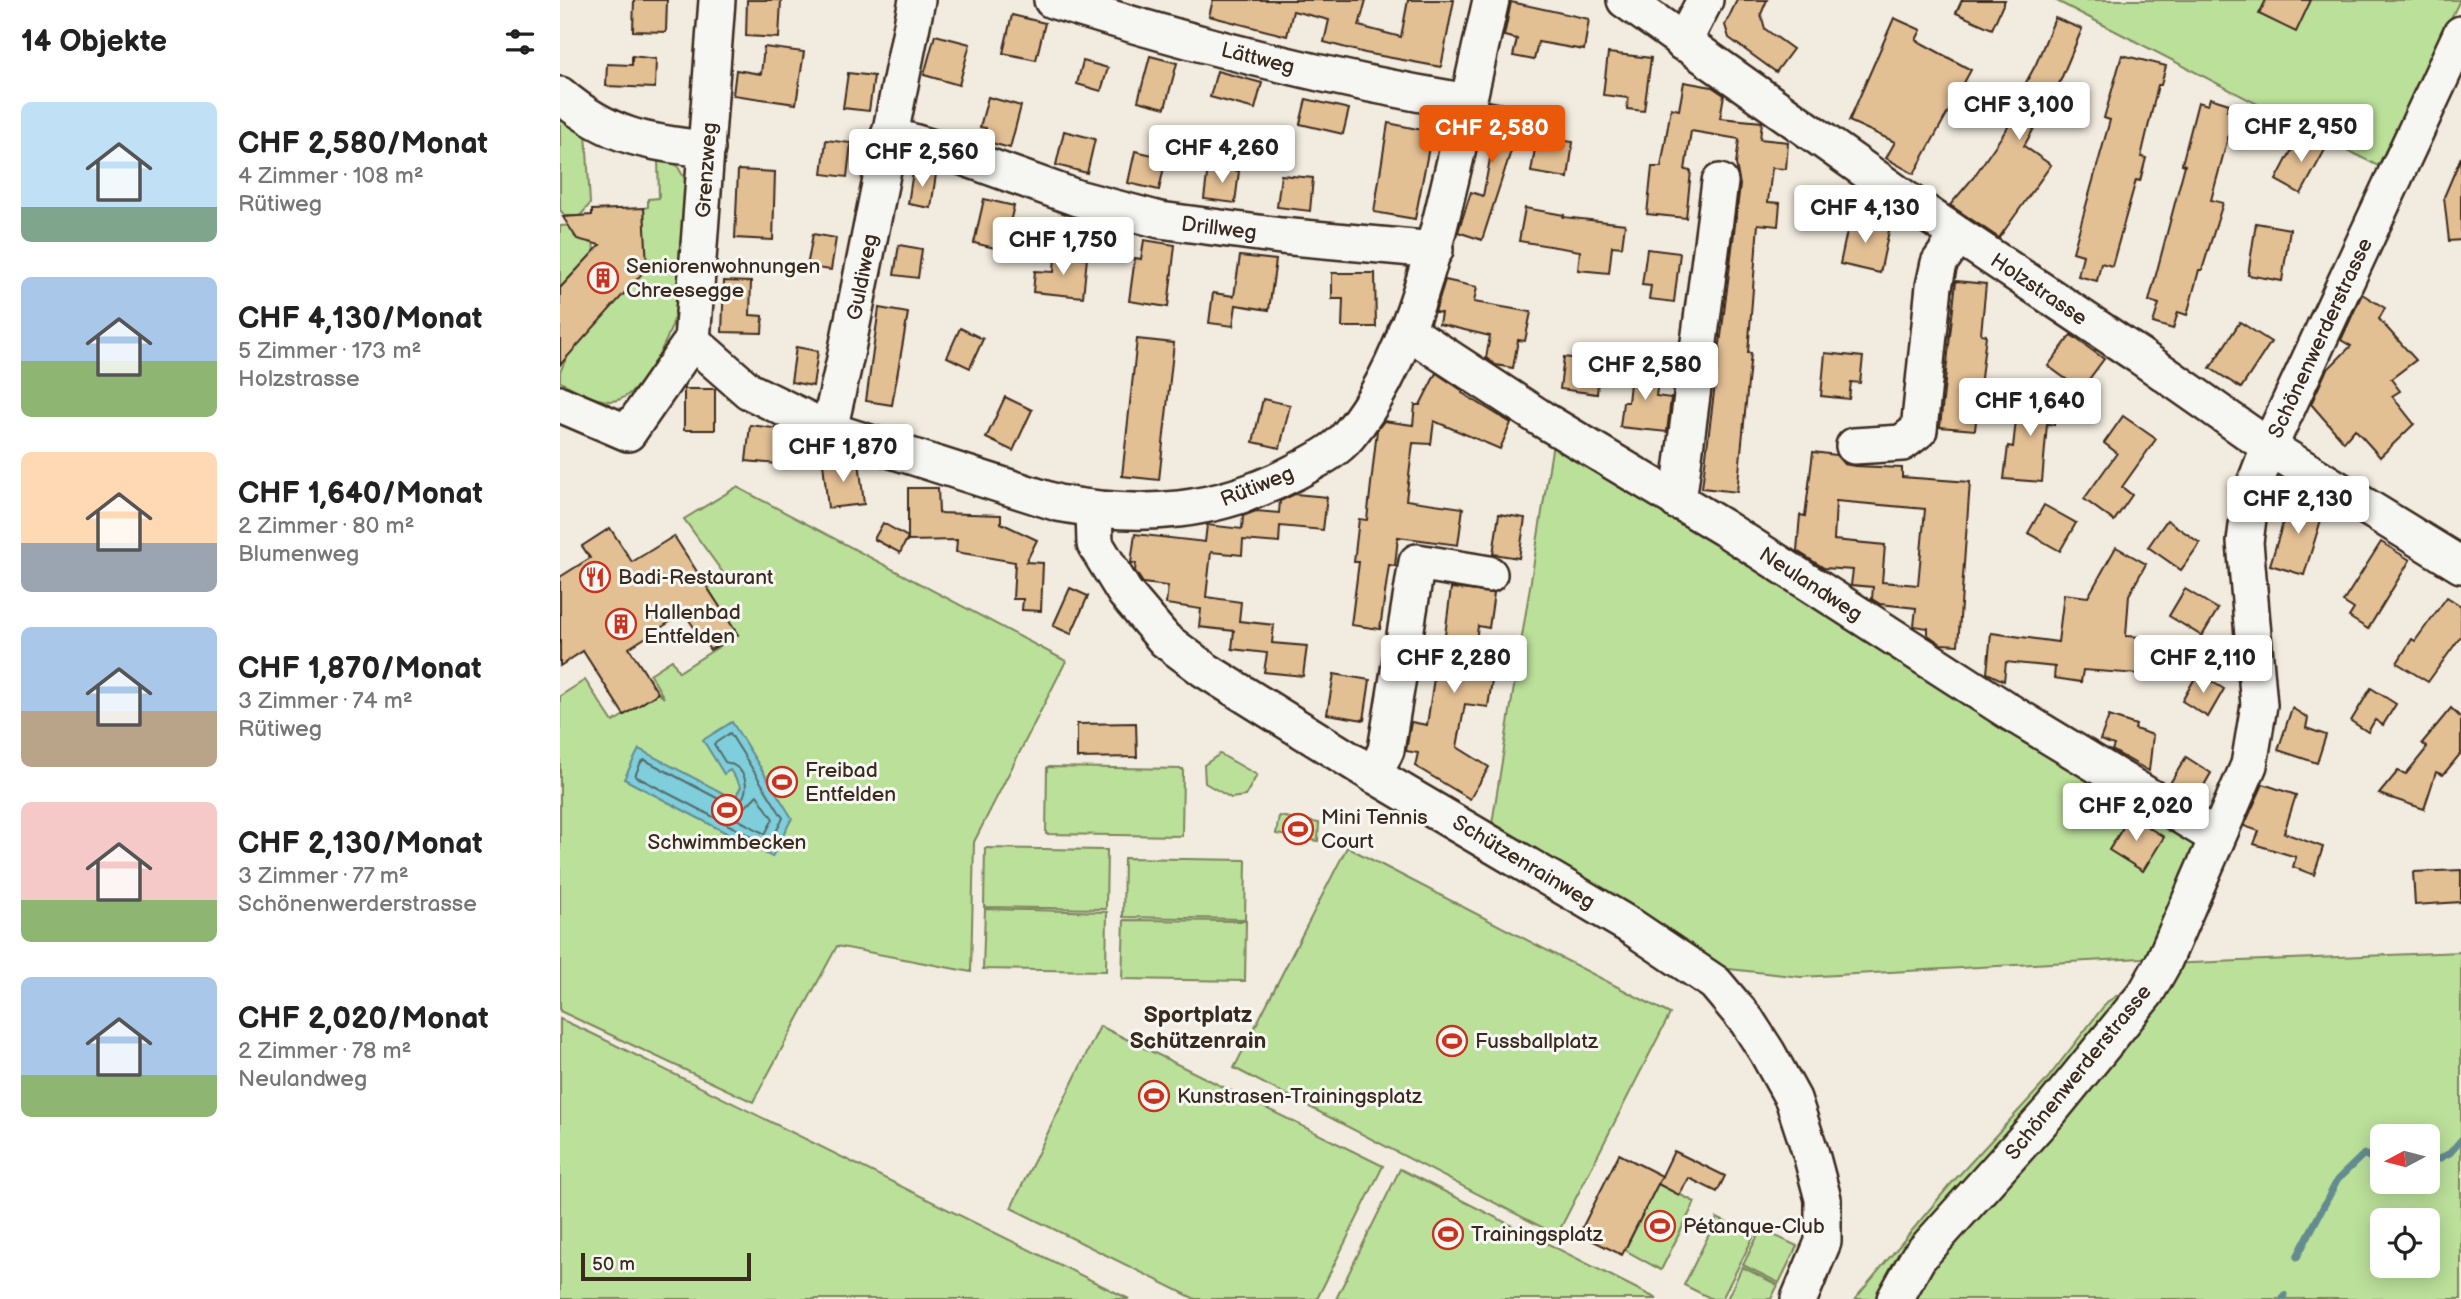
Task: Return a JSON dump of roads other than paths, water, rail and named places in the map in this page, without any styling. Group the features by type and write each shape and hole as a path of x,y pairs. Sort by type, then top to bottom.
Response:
{"street":[{"name":"Grenzweg","path":"692,341 717,0"},
{"name":"Guldiweg","path":"829,430 916,0"},
{"name":"Lättweg","path":"1052,0 1266,61 1381,88 1468,102"},
{"name":"Rütiweg","path":"692,341 749,391 829,430 1058,503 1094,510 1171,511 1224,502 1257,491 1319,459 1347,438 1379,391 1406,330 1435,250 1491,0"},
{"name":"Holzstrasse","path":"1625,0 1958,236 2141,357 2269,447 2461,565"},
{"path":"1683,43 1705,0"},
{"name":"Schönenwerderstrasse","path":"1895,1299 1918,1258 2051,1111 2146,993 2164,963 2249,765 2259,705 2246,588 2245,542 2251,494 2269,447 2461,34"},
{"path":"560,95 630,138 707,149"},
{"name":"Drillweg","path":"889,135 957,155 1077,198 1160,220 1281,236 1435,250"},
{"path":"1678,502 1720,182"},
{"path":"1854,446 1902,443 1919,430 1936,274 1939,263 1958,236"},
{"name":"Neulandweg","path":"1406,330 1542,419 1724,528 2013,714 2216,837"},
{"path":"560,404 628,433 692,341"},
{"name":"Schützenrainweg","path":"1094,510 1095,544 1125,593 1165,640 1205,670 1374,775 1632,927 1715,983 1747,1021 1768,1052 1793,1099 1823,1199 1823,1242 1799,1299"},
{"path":"1374,775 1386,750 1417,562 1489,574"}],"water":[{"name":"Schwimmbecken","path":"732,722 792,818 772,857 624,779 639,749 734,799 741,787 730,770 724,774 703,740"}],"waterway":[{"path":"2440,1158 2450,1153 2461,1140"},
{"path":"2297,1257 2338,1179 2364,1154 2370,1158"},
{"path":"2283,1299 2284,1295"}],"place":[{"name":"Seniorenwohnungen Chreesegge","path":"603,278"},
{"name":"Badi-Restaurant","path":"595,577"},
{"name":"Hallenbad Entfelden","path":"621,624"},
{"name":"Freibad Entfelden","path":"782,782"},
{"name":"Schwimmbecken","path":"727,810"},
{"name":"Mini Tennis Court","path":"1298,829"},
{"name":"Fussballplatz","path":"1452,1041"},
{"name":"Kunstrasen-Trainingsplatz","path":"1154,1096"},
{"name":"Pétanque-Club","path":"1660,1226"},
{"name":"Trainingsplatz","path":"1448,1234"}],"district":[{"name":"Sportplatz Schützenrain","path":"1198,1027"}]}
